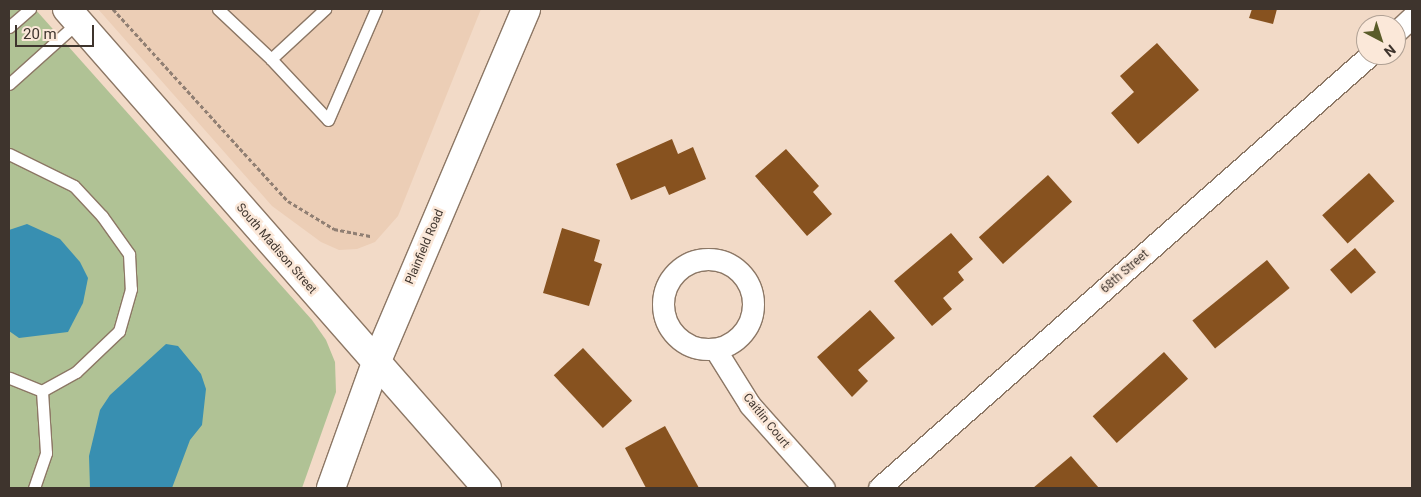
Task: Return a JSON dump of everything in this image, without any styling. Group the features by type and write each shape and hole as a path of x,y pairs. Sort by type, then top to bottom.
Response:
{"street":[{"name":"Plainfield Road","path":"331,488 376,363 526,9"},
{"name":"South Madison Street","path":"73,15 487,488"},
{"name":"68th Street","path":"879,488 1359,65"},
{"path":"700,260 728,264 743,278 752,296 752,311 740,336 715,349 693,346 673,333 666,320 663,304 666,289 673,275 685,265 700,260"},
{"name":"Caitlin Court","path":"715,349 750,405 824,488"}],"lane":[{"path":"9,27 30,9"},
{"path":"218,9 271,59 328,120 376,9"},
{"path":"271,59 325,9"},
{"path":"9,84 73,15"},
{"path":"9,154 74,186 102,216 129,254 131,289 119,331 76,372 42,391"},
{"path":"9,378 42,391"},
{"path":"34,488 46,453 42,391"}],"path":[{"path":"112,9 288,202 334,229 371,236"}],"shaded area":[{"path":"98,9 481,9 398,216 375,242 357,249 339,250 321,242 272,206"}],"green space":[{"path":"9,9 35,9 312,320 326,340 335,362 336,392 302,488 9,488"}],"water":[{"path":"27,224 60,239 80,262 88,278 83,303 68,332 19,338 9,331 9,230"},
{"path":"166,344 178,346 201,374 206,389 202,425 190,440 172,488 90,488 89,456 100,410 110,395"}],"building":[{"path":"1252,9 1277,9 1273,24 1249,18"},
{"path":"1157,43 1199,90 1138,144 1111,113 1134,92 1120,76"},
{"path":"672,139 678,154 693,147 706,179 669,195 665,186 631,200 616,164"},
{"path":"786,149 819,186 813,192 832,214 807,236 755,176"},
{"path":"1369,173 1394,201 1348,243 1322,215"},
{"path":"1048,175 1072,202 1003,264 979,237"},
{"path":"562,228 600,240 594,261 602,264 589,306 543,293"},
{"path":"951,233 973,259 958,272 964,280 943,298 952,309 932,326 894,281"},
{"path":"1355,248 1376,272 1351,294 1330,270"},
{"path":"1267,260 1290,288 1215,348 1192,320"},
{"path":"870,310 895,338 858,370 868,381 852,397 817,357"},
{"path":"583,348 632,401 603,428 554,375"},
{"path":"1164,352 1188,379 1117,443 1093,416"},
{"path":"665,426 699,488 646,488 625,448"},
{"path":"1071,456 1099,488 1033,488"}]}
